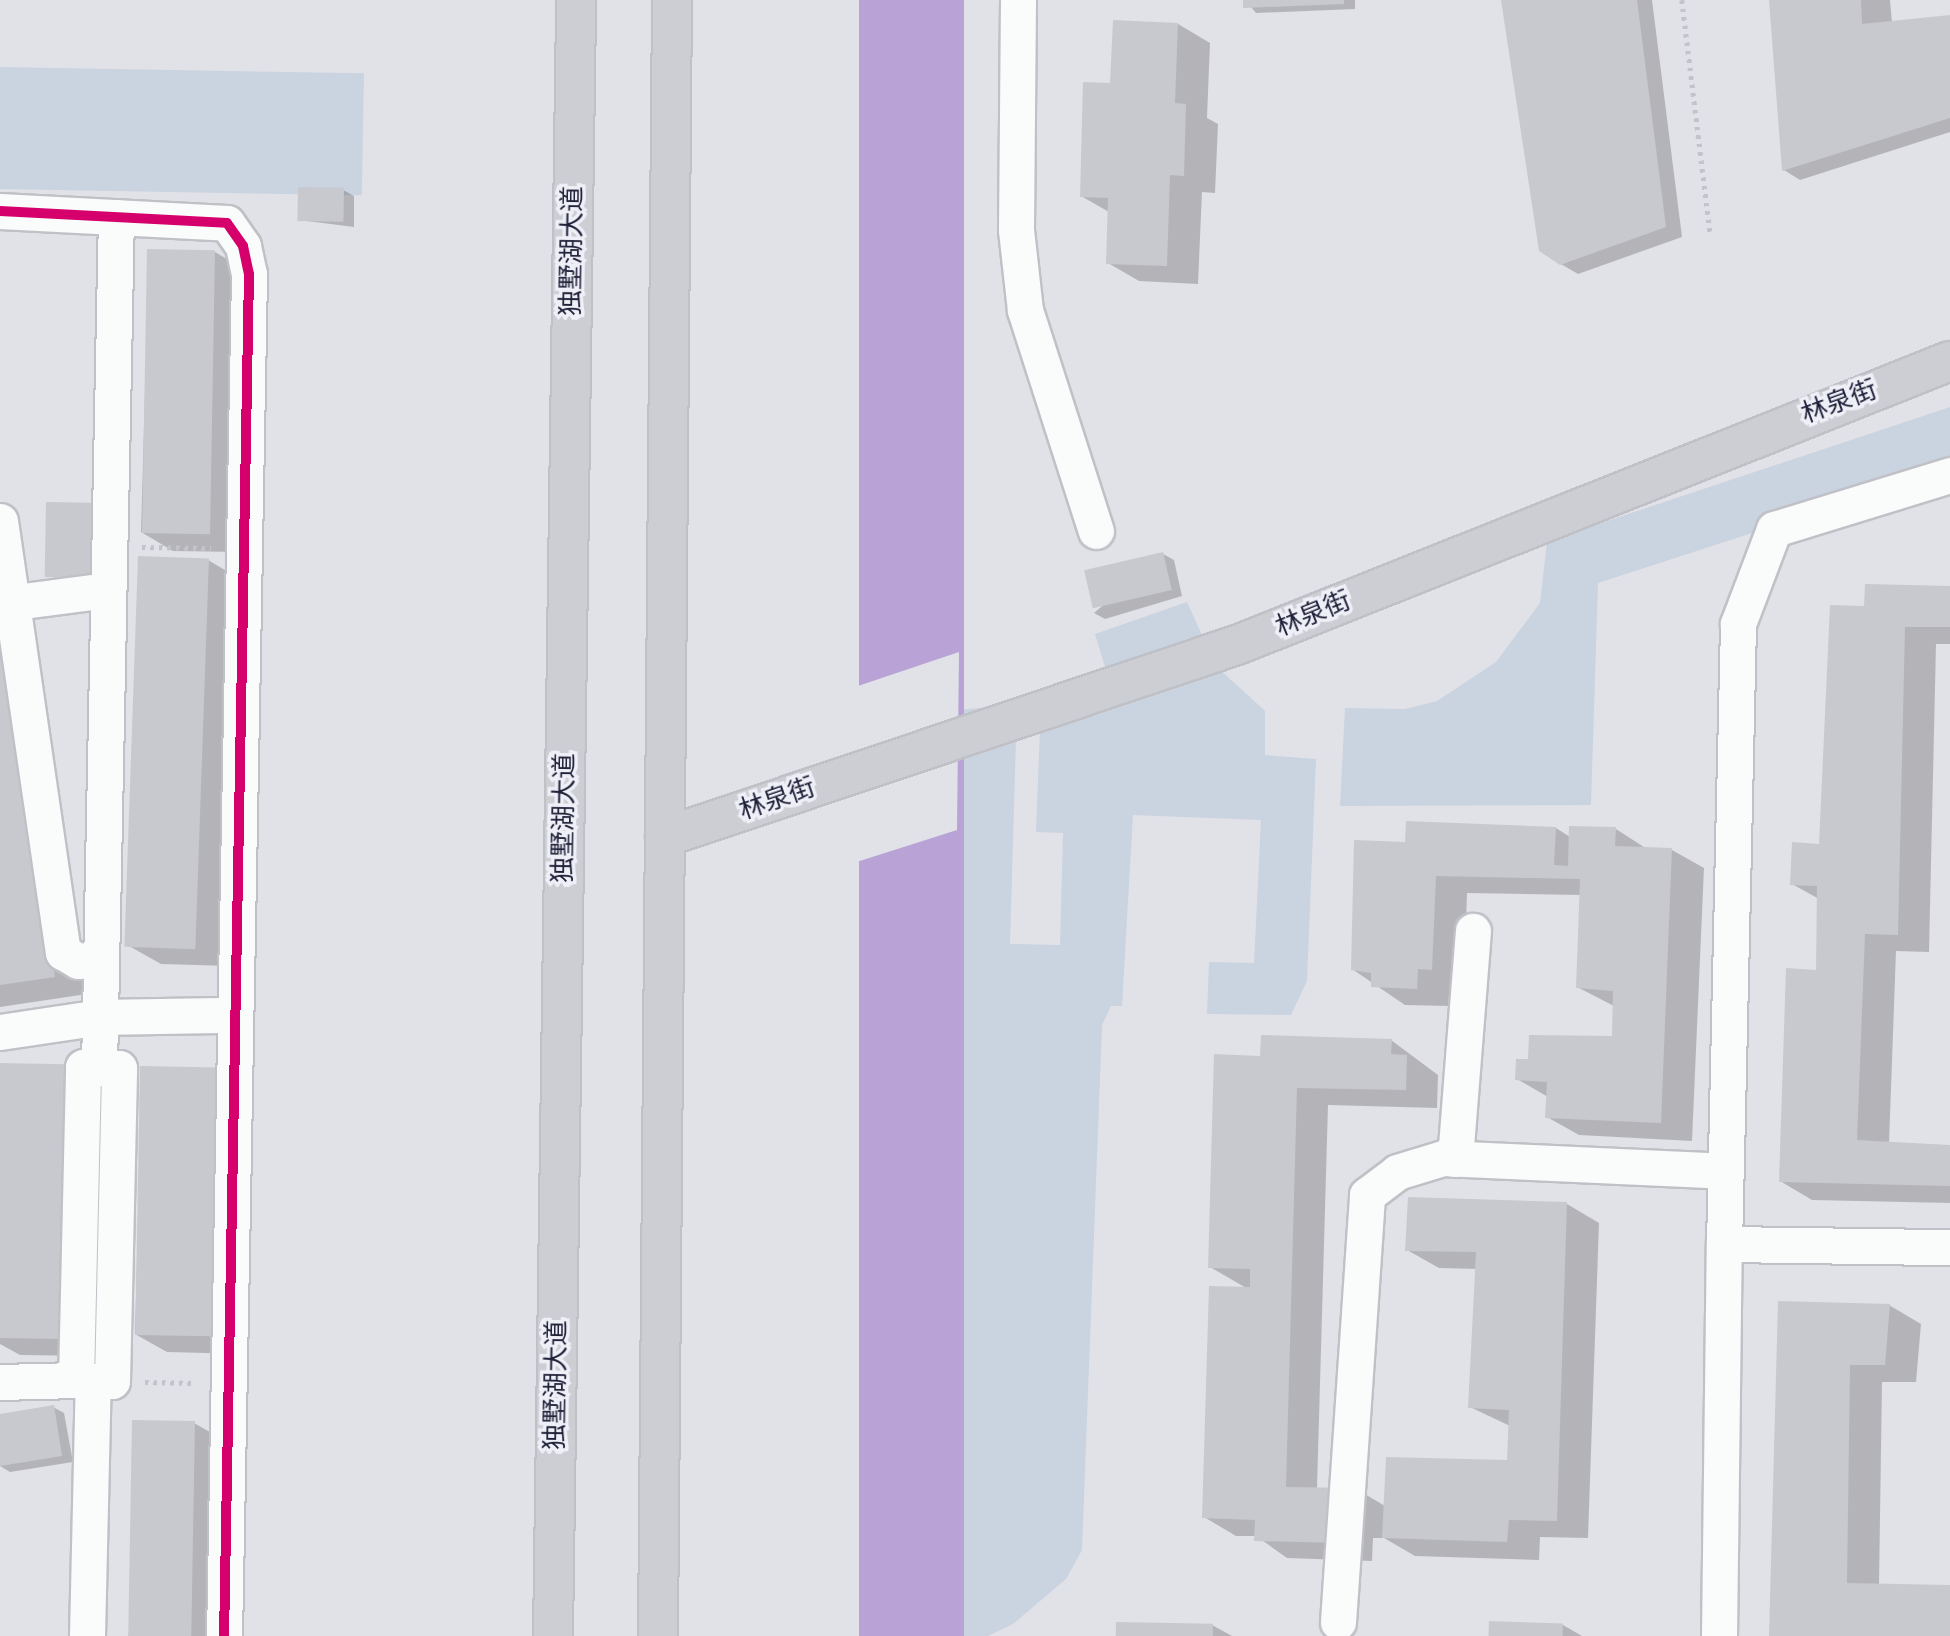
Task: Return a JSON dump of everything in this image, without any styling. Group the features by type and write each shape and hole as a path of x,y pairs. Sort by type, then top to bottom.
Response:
{"main road":[{"name":"独墅湖大道","path":"553,1636 576,0"},
{"path":"658,1636 672,0"},
{"name":"林泉街","path":"665,837 1237,645 1772,426 1950,360"}],"street":[{"path":"1018,0 1016,230 1025,310 1096,531"},
{"path":"0,211 227,223 243,246 249,274 224,1636"},
{"path":"87,1636 94,1381 119,1069 99,1068 116,217"},
{"path":"1718,1636 1724,1171 1738,624 1774,529 1950,475"},
{"path":"0,521 6,603 63,952 78,961 100,959"},
{"path":"6,603 108,590"},
{"path":"1455,1159 1473,931"},
{"path":"0,1032 100,1017 234,1014"},
{"path":"1338,1622 1367,1195 1397,1172 1455,1159 1724,1171"},
{"path":"1724,1244 1950,1247"},
{"path":"15,1390 94,1381"}],"path":[{"path":"1682,0 1710,232"},
{"path":"109,546 243,549"},
{"path":"94,1381 227,1383"}],"shaded area":[{"path":"859,0 964,0 964,1636 859,1636"},
{"path":"0,67 364,73 362,195 0,189"},
{"path":"1950,407 1950,469 1598,583 1591,805 1340,806 1345,708 1405,709 1437,701 1496,662 1540,603 1547,541"},
{"path":"1187,602 1216,666 1265,711 1265,755 1316,759 1307,981 1291,1015 1207,1014 1209,962 1254,963 1261,820 1133,815 1122,1006 1111,1006 1102,1025 1082,1550 1066,1579 1013,1624 988,1636 944,1636 955,710 1017,705 1010,944 1060,945 1063,833 1036,832 1040,729 1109,680 1095,634"}],"pier":[{"path":"959,652 957,830 844,866 846,690"}],"building":[{"path":"1243,0 1344,0 1344,4 1243,8"},
{"path":"1501,0 1637,0 1666,227 1560,265 1539,251"},
{"path":"1769,0 1861,0 1862,24 1950,15 1950,118 1782,171"},
{"path":"1113,20 1178,23 1175,103 1186,104 1184,176 1170,175 1167,266 1106,264 1108,198 1080,197 1083,82 1110,83"},
{"path":"298,187 344,188 343,222 297,221"},
{"path":"147,249 215,250 210,534 142,533"},
{"path":"46,502 93,503 92,578 45,577"},
{"path":"1163,552 1172,590 1093,608 1084,570"},
{"path":"138,556 209,558 195,949 124,947"},
{"path":"1865,584 1950,586 1950,627 1905,627 1898,935 1865,934 1857,1140 1950,1145 1950,1186 1779,1182 1786,968 1816,970 1817,886 1790,885 1792,842 1819,844 1830,605 1864,606"},
{"path":"0,627 55,977 0,985"},
{"path":"1406,821 1556,827 1554,865 1568,866 1569,826 1616,827 1615,846 1672,848 1661,1123 1545,1118 1547,1082 1515,1080 1516,1059 1528,1059 1529,1035 1612,1036 1613,991 1576,988 1580,879 1436,876 1432,970 1418,969 1417,989 1371,987 1371,973 1351,970 1354,840 1405,842"},
{"path":"1261,1035 1392,1039 1391,1054 1407,1055 1406,1090 1297,1088 1286,1487 1359,1488 1341,1543 1254,1541 1255,1520 1202,1518 1209,1286 1250,1287 1250,1269 1208,1268 1214,1054 1260,1056"},
{"path":"0,1063 65,1064 60,1339 0,1338"},
{"path":"140,1066 219,1067 214,1336 135,1335"},
{"path":"1408,1197 1567,1202 1557,1521 1509,1520 1507,1542 1382,1538 1386,1457 1507,1460 1509,1410 1468,1408 1476,1252 1405,1251"},
{"path":"1778,1301 1890,1304 1885,1365 1850,1365 1847,1583 1950,1585 1950,1636 1769,1636"},
{"path":"54,1405 62,1456 0,1466 0,1414"},
{"path":"132,1420 195,1421 191,1636 128,1636"},
{"path":"1489,1621 1563,1624 1563,1636 1488,1636"},
{"path":"1116,1622 1213,1624 1213,1636 1116,1636"}],"cycle path":[{"path":"0,211 227,223 243,246 249,274 224,1636"}]}
